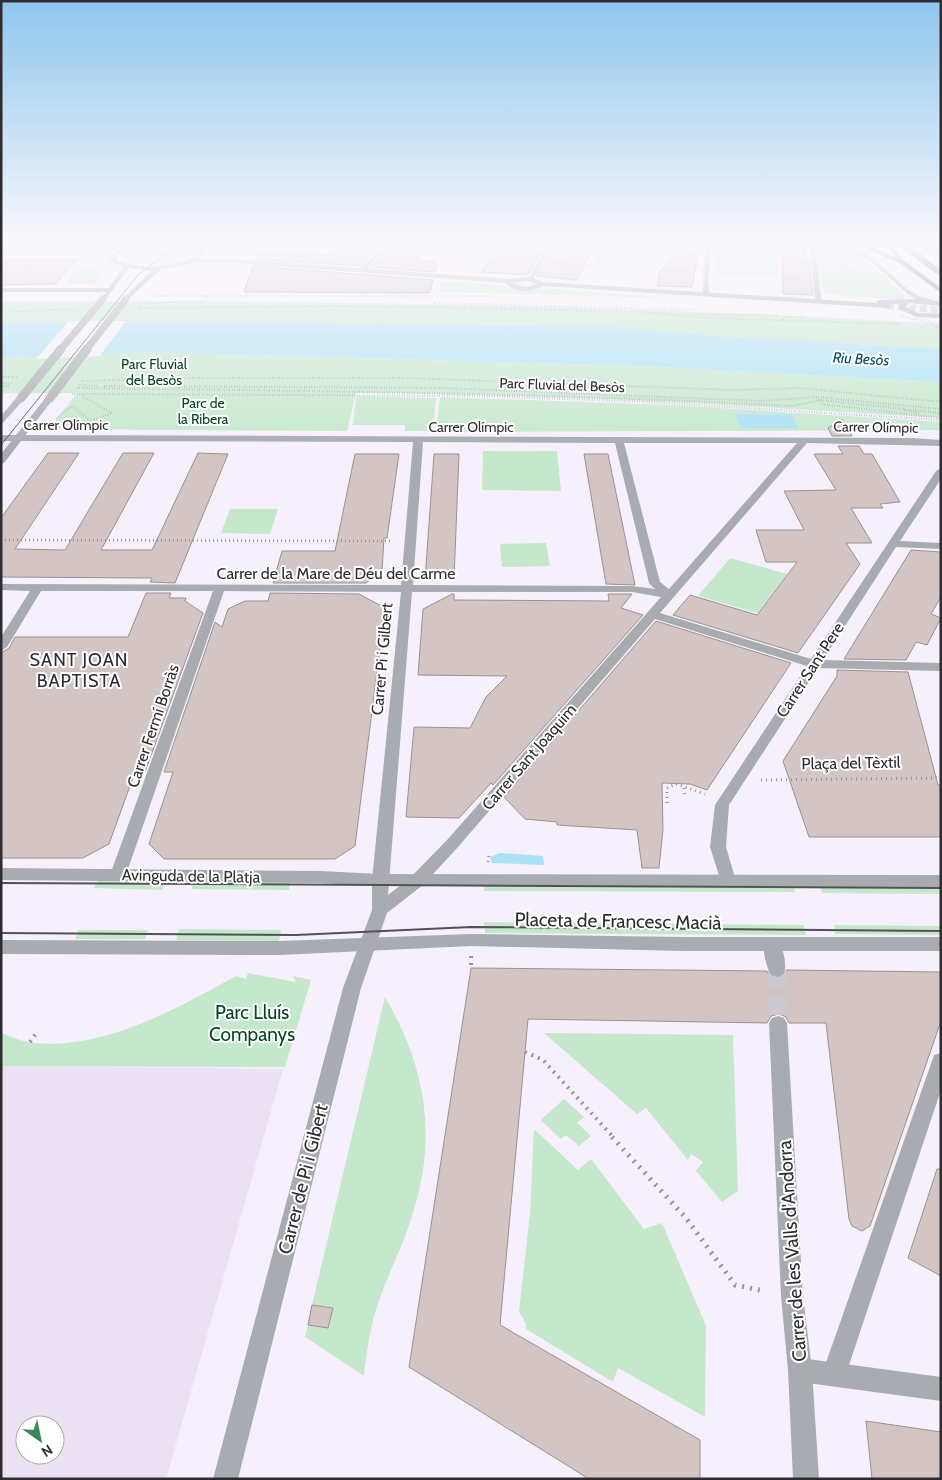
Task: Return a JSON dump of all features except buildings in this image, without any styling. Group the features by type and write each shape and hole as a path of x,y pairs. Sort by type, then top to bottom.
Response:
{"street":[{"path":"1,422 91,313"},
{"path":"1,461 115,313"},
{"path":"922,313 937,319"},
{"name":"Carrer Olímpic","path":"1,438 418,441 912,440 941,443"},
{"path":"619,440 655,583 670,595"},
{"name":"Carrer Pi i Gilbert","path":"380,880 407,590 418,441"},
{"name":"Carrer Sant Joaquim","path":"380,910 417,880 453,843 804,441"},
{"name":"Carrer Sant Pere","path":"728,881 718,847 722,805 941,472"},
{"path":"893,544 941,546"},
{"name":"Carrer de la Mare de Déu del Carme","path":"1,588 632,589 670,595"},
{"path":"1,647 37,588"},
{"name":"Carrer Fermí Borràs","path":"118,875 219,589"},
{"path":"654,615 813,664 941,666"},
{"name":"Avinguda de la Platja","path":"1,874 320,877 380,880"},
{"path":"380,880 941,881"},
{"name":"Carrer de Pi i Gibert","path":"225,1479 352,988 380,910 380,880"},
{"name":"Placeta de Francesc Macià","path":"368,944 471,940 941,944"},
{"path":"1,947 280,948 368,944"},
{"path":"772,944 777,970"},
{"name":"Carrer de les Valls d'Andorra","path":"778,1023 792,1296 800,1370 806,1479"},
{"path":"834,1374 941,1061"},
{"path":"800,1370 941,1389"}],"path":[{"path":"644,313 802,317"},
{"path":"756,313 765,315"},
{"path":"915,313 941,330"},
{"path":"922,313 937,319"},
{"path":"679,314 709,318 902,324"},
{"path":"783,320 783,317 809,316"},
{"path":"922,325 941,326"},
{"path":"1,377 25,378"},
{"path":"79,381 216,378 406,378 732,390 799,388 941,402"},
{"path":"1,384 21,385"},
{"name":"Parc Fluvial del Besòs","path":"78,385 441,388 761,400 816,397 941,409"},
{"name":"Parc Fluvial del Besòs","path":"71,388 429,391 793,406 819,400 941,413"},
{"path":"53,420 72,406 90,421 112,414 81,396 83,395 484,396 941,419"},
{"path":"816,397 822,404 935,417"},
{"path":"900,409 941,419"},
{"path":"854,414 882,412"},
{"path":"1,540 411,541"},
{"name":"Plaça del Tèxtil","path":"761,780 941,778"},
{"path":"668,803 667,788 676,784 705,794"},
{"path":"684,788 685,796"},
{"path":"30,1042 36,1032"},
{"path":"525,1052 543,1060 686,1218 735,1285 764,1291"}],"shaded area":[{"path":"1,1066 283,1069 166,1479 1,1479"}],"green space":[{"name":"Parc Fluvial del Besòs","path":"1,313 727,313 941,324 941,349 730,337 613,327 311,323 1,323"},
{"name":"Parc Fluvial del Besòs","path":"152,352 640,366 941,382 941,418 575,398 356,393 347,431 49,429 77,393 5,393 1,397 1,358"},
{"path":"356,396 436,398 433,431 405,431 405,425 353,425"},
{"path":"440,397 672,405 941,422 941,430 436,432"},
{"path":"483,451 557,451 561,491 482,490"},
{"path":"230,509 278,509 270,534 221,533"},
{"path":"546,543 550,566 502,567 500,544"},
{"path":"730,558 787,574 757,613 698,596"},
{"path":"98,880 166,880 162,890 94,888"},
{"path":"195,880 290,881 289,890 191,889"},
{"path":"486,882 792,883 795,892 484,891"},
{"path":"820,884 941,884 941,894 822,893"},
{"path":"484,922 804,925 806,935 485,933"},
{"path":"834,925 941,926 941,935 835,934"},
{"path":"179,929 281,930 279,941 176,940"},
{"path":"78,930 148,930 145,939 75,939"},
{"name":"Parc Lluís Companys","path":"248,973 296,982 293,976 311,980 285,1067 1,1066 1,1033 34,1043 87,1040 140,1024 190,1001 236,976 246,979"},
{"path":"385,997 399,1023 418,1076 424,1103 426,1130 425,1158 412,1216 373,1319 364,1376 305,1337 308,1325 328,1328 333,1308 312,1305"},
{"path":"544,1033 733,1035 738,1191 722,1202 696,1171 703,1162 691,1154 688,1160 646,1108 637,1114"},
{"path":"564,1099 584,1117 577,1123 591,1136 579,1146 566,1135 561,1139 541,1120"},
{"path":"534,1129 578,1170 591,1159 644,1229 662,1223 706,1326 705,1417 618,1368 613,1382 526,1329 526,1324 519,1311 530,1214"}],"water":[{"name":"Riu Besòs","path":"1,323 311,323 613,327 730,337 941,349 941,382 640,366 152,352 1,358"},
{"path":"735,414 791,414 799,428 741,428"},
{"path":"500,853 543,856 544,865 492,863 490,857"}],"pier":[{"path":"69,321 126,321 100,356 36,359"}],"tunnel":[{"path":"777,970 778,1023"}],"tram line":[{"path":"1,445 107,313"},
{"path":"1,883 941,888"},
{"path":"1,933 296,935 471,927 941,931"}],"district":[{"name":"SANT JOAN BAPTISTA","path":"79,670"}],"park label":[{"name":"Parc de la Ribera","path":"203,412"}]}
